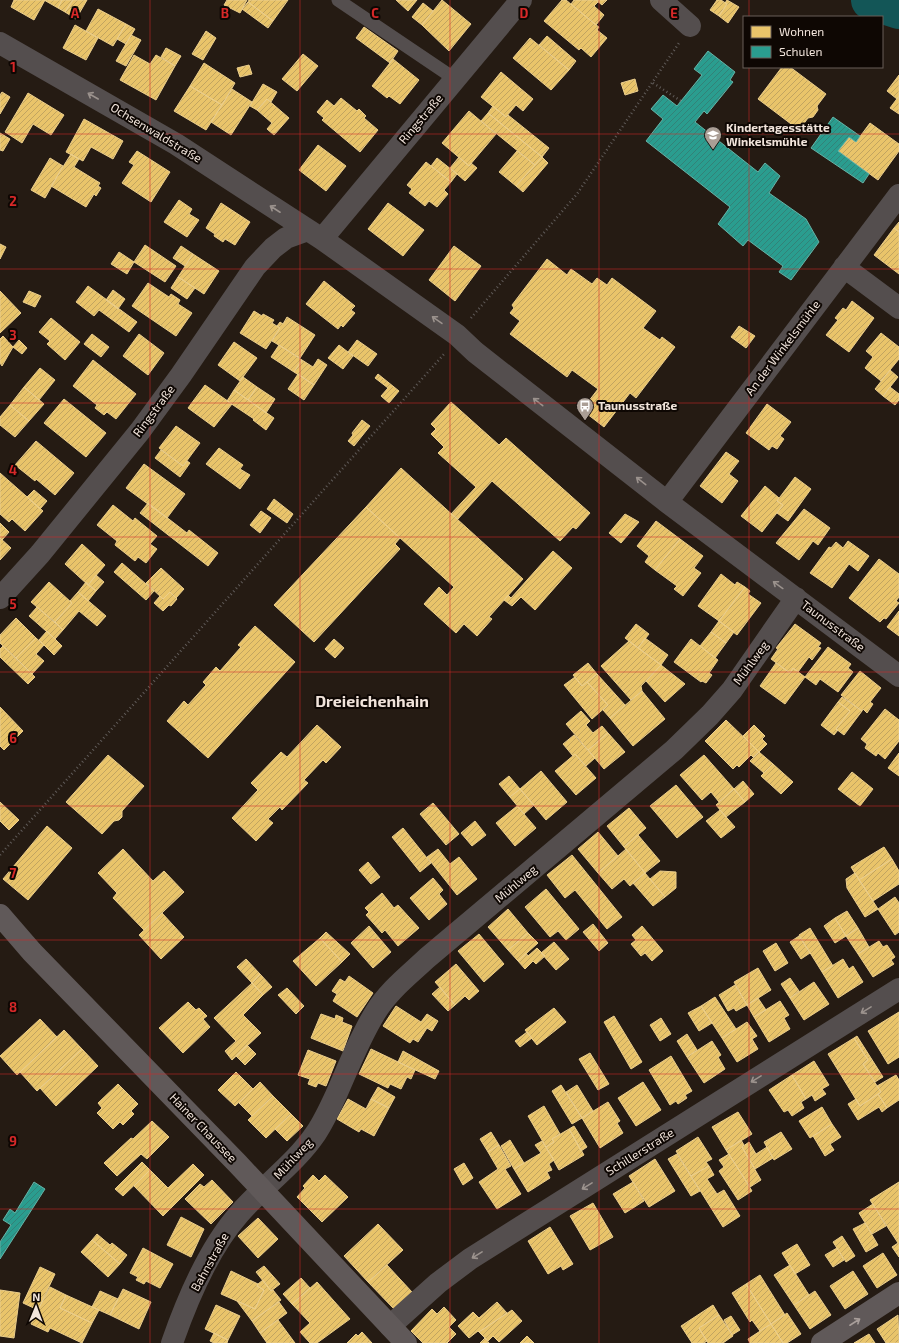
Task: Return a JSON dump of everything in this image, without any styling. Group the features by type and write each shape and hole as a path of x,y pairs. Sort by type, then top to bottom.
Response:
{"street":[{"name":"Ringstraße","path":"0,598 40,554 140,431 181,375 254,267 273,248 286,238 315,234 454,80 521,0"},
{"path":"661,0 690,26"},
{"name":"Ochsenwaldstraße","path":"0,43 176,144 315,234"},
{"name":"An der Winkelsmühle","path":"667,502 899,194"},
{"name":"Taunusstraße","path":"315,234 457,335 475,352 667,502 899,676"},
{"path":"844,266 899,308"},
{"name":"Mühlweg","path":"263,1190 304,1149 317,1132 326,1116 367,1027 384,1000 427,958 697,729 732,690 796,598"},
{"name":"Hainer Chaussee","path":"0,915 32,952 263,1190 406,1343"},
{"name":"Schillerstraße","path":"390,1326 438,1283 470,1259 899,989"},
{"name":"Bahnstraße","path":"172,1343 183,1314 210,1256 224,1233 239,1214 263,1190"},
{"path":"822,1343 899,1293"}],"lane":[{"path":"338,0 454,80"}],"path":[{"path":"0,855 443,355 457,335 578,194 690,26"},
{"path":"653,83 681,101"}],"building: Wohnen":[{"path":"14,0 45,0 34,20 11,7"},
{"path":"44,0 62,0 58,8"},
{"path":"62,0 73,0 65,12 58,8"},
{"path":"73,0 87,0 76,19 65,12"},
{"path":"227,0 247,0 240,13 224,5"},
{"path":"249,0 288,0 273,21 248,2"},
{"path":"396,0 417,0 408,11"},
{"path":"442,0 471,24 449,51 422,25"},
{"path":"562,0 566,0 599,27 597,30 607,38 591,57 581,48 579,50 544,21"},
{"path":"574,0 596,0 598,2 594,6 604,15 596,25 571,4"},
{"path":"596,0 607,0 602,5"},
{"path":"717,0 721,0 727,4 719,16 710,10"},
{"path":"727,0 739,7 728,23 719,16 727,4 725,3"},
{"path":"248,2 273,21 268,28 242,9"},
{"path":"423,3 433,11 422,25 412,17"},
{"path":"98,9 126,24 113,46 86,31"},
{"path":"126,24 135,29 126,44 117,39"},
{"path":"75,25 98,38 86,60 63,48"},
{"path":"364,27 398,51 390,63 356,38"},
{"path":"206,31 216,38 203,60 192,54"},
{"path":"131,35 141,40 126,66 116,61"},
{"path":"547,36 576,61 569,70 539,45"},
{"path":"530,38 569,70 551,90 513,58"},
{"path":"166,48 181,56 175,66 161,57"},
{"path":"303,54 318,66 297,91 282,79"},
{"path":"134,55 150,64 156,55 175,66 156,100 120,80"},
{"path":"393,59 419,80 400,104 389,96 387,98 372,86"},
{"path":"204,63 235,83 222,105 190,86"},
{"path":"249,65 252,74 240,77 237,68"},
{"path":"781,68 791,68 826,94 817,106 818,110 813,117 808,118 799,130 758,99"},
{"path":"501,72 533,99 523,111 516,105 506,117 481,97"},
{"path":"899,75 899,96 897,99 887,91"},
{"path":"635,79 638,91 625,95 621,83"},
{"path":"263,84 277,92 271,102 267,99 257,110 250,106"},
{"path":"190,86 222,105 206,130 174,111"},
{"path":"232,89 252,102 231,135 211,122"},
{"path":"2,92 10,97 0,114 0,95"},
{"path":"28,93 64,115 51,135 33,124 22,143 5,132"},
{"path":"899,96 899,114 890,108"},
{"path":"341,98 357,111 359,109 366,116 364,118 378,130 360,152 322,120 324,118 317,112 327,100 334,106"},
{"path":"267,99 289,118 274,135 267,129 272,123 257,110"},
{"path":"493,106 506,117 508,115 549,148 542,157 488,113"},
{"path":"469,111 496,134 469,166 442,143"},
{"path":"488,113 542,157 535,165 481,121"},
{"path":"84,119 123,141 113,159 91,147 83,161 66,152"},
{"path":"870,123 899,144 899,151 878,180 838,151 849,137 856,142"},
{"path":"0,133 10,139 3,151 0,150"},
{"path":"318,145 346,166 326,191 299,170"},
{"path":"137,151 170,172 151,202 122,183 134,165 129,162"},
{"path":"517,151 535,165 516,186 499,172"},
{"path":"71,154 79,159 74,167 100,183 98,186 101,188 96,196 94,194 86,207 51,186"},
{"path":"459,157 469,166 471,163 477,168 465,181 450,168"},
{"path":"542,157 548,163 523,192 516,186"},
{"path":"50,158 63,166 45,198 31,190"},
{"path":"437,158 457,174 451,182 431,166"},
{"path":"426,162 451,182 444,190 448,194 437,207 429,201 425,206 409,193 412,189 407,185"},
{"path":"179,200 192,209 189,214 199,220 187,237 164,222"},
{"path":"221,203 250,222 235,245 225,239 223,242 206,228"},
{"path":"388,203 424,230 403,256 368,229"},
{"path":"899,222 899,232 894,228"},
{"path":"894,228 899,232 899,274 874,255"},
{"path":"0,244 6,247 0,259"},
{"path":"145,245 176,266 165,282 134,262"},
{"path":"181,246 193,254 185,266 173,258"},
{"path":"454,246 481,266 455,301 429,280"},
{"path":"119,252 134,262 127,274 111,264"},
{"path":"193,254 219,271 204,294 178,277"},
{"path":"547,259 567,275 571,269 592,284 597,278 607,285 612,278 656,311 643,328 660,340 662,337 675,347 636,398 630,393 604,427 582,410 598,389 572,370 567,377 510,334 520,321 510,313 514,308 512,305"},
{"path":"178,277 195,288 187,299 171,288"},
{"path":"324,281 355,306 351,310 355,313 343,327 341,325 338,329 306,304"},
{"path":"148,283 169,297 171,294 180,300 178,304 192,313 176,336 132,306"},
{"path":"88,286 137,322 129,332 99,310 94,316 76,302"},
{"path":"113,290 125,299 118,309 106,300"},
{"path":"0,291 21,313 0,333"},
{"path":"29,291 41,296 35,307 23,302"},
{"path":"852,301 874,318 849,352 826,335 838,320 835,318 843,308 846,310"},
{"path":"254,311 262,316 263,314 274,320 272,323 280,328 266,349 240,333"},
{"path":"287,317 315,335 300,358 272,341 280,328 277,326 280,322 283,324"},
{"path":"51,318 80,342 65,360 47,344 50,341 39,332"},
{"path":"739,326 755,336 746,348 731,337"},
{"path":"881,333 899,347 899,359 881,381 865,368 873,357 866,351"},
{"path":"92,334 109,347 101,357 84,344"},
{"path":"139,334 164,353 148,375 123,356"},
{"path":"3,336 13,347 2,366 0,363 0,339"},
{"path":"19,340 27,348 22,354 13,347"},
{"path":"357,340 377,354 368,366 348,352"},
{"path":"234,342 257,358 240,381 218,365"},
{"path":"279,345 302,360 294,372 271,357"},
{"path":"339,345 353,356 343,369 328,358"},
{"path":"318,359 327,365 314,385 294,372 302,360 313,367"},
{"path":"93,360 136,394 116,419 107,412 104,415 95,408 97,405 73,386"},
{"path":"40,368 55,380 39,400 24,387"},
{"path":"890,370 898,377 883,396 875,389"},
{"path":"298,374 314,385 304,400 288,389"},
{"path":"378,374 399,391 389,403 381,396 388,388 375,378"},
{"path":"243,377 257,387 248,400 234,390"},
{"path":"205,385 232,404 214,427 188,408"},
{"path":"24,387 44,404 29,421 10,405"},
{"path":"257,387 275,399 266,413 248,400"},
{"path":"890,387 899,394 899,400 895,405 883,396"},
{"path":"234,390 274,418 266,430 253,420 254,419 227,401"},
{"path":"64,399 106,433 86,457 44,423"},
{"path":"451,402 499,445 506,438 590,513 576,529 573,527 560,541 492,481 458,519 451,514 476,487 438,453 444,447 431,434 436,429 431,424"},
{"path":"767,404 791,422 780,436 784,439 777,449 772,446 769,450 746,433"},
{"path":"10,405 29,421 15,437 0,425 0,417"},
{"path":"362,420 370,426 354,446 348,441"},
{"path":"176,426 200,443 183,466 159,448"},
{"path":"36,441 74,473 55,495 36,479 35,481 15,465"},
{"path":"219,448 243,465 240,469 250,475 240,489 206,464"},
{"path":"161,450 183,466 187,461 190,463 180,477 155,458"},
{"path":"726,452 739,461 729,474 738,481 722,503 700,486"},
{"path":"144,464 185,494 167,518 126,488"},
{"path":"401,468 523,579 489,617 492,619 477,636 464,624 456,633 424,604 439,587 447,595 454,587 366,507"},
{"path":"0,473 43,511 25,531 12,519 9,522 0,514"},
{"path":"795,477 811,489 788,521 777,513 783,505 777,501"},
{"path":"765,486 779,498 777,501 783,505 762,532 741,516"},
{"path":"34,490 47,501 40,509 27,497"},
{"path":"274,499 293,514 287,523 267,509"},
{"path":"148,503 187,533 189,530 218,553 208,566 140,513"},
{"path":"113,505 133,521 135,518 157,536 150,544 157,549 146,563 138,557 135,561 115,545 117,541 97,525"},
{"path":"366,507 400,538 395,544 400,549 314,642 274,605"},
{"path":"804,509 830,528 818,545 813,541 799,560 776,543"},
{"path":"261,511 271,518 260,533 250,525"},
{"path":"625,514 639,522 621,543 609,533"},
{"path":"656,521 680,539 655,570 645,562 649,556 637,546"},
{"path":"0,523 9,532 2,540 0,538"},
{"path":"0,538 11,548 0,560"},
{"path":"680,539 703,556 694,568 701,573 683,596 674,589 677,586 655,570"},
{"path":"848,541 869,556 858,571 849,564 832,588 810,573 829,547 831,548 836,542 843,548"},
{"path":"82,544 105,565 88,585 65,564"},
{"path":"553,551 572,568 535,610 521,597 512,606 504,600 508,595 511,598"},
{"path":"879,559 899,574 899,597 896,601 899,603 886,619 884,618 880,622 849,598"},
{"path":"122,563 154,591 146,600 114,572"},
{"path":"161,568 184,589 176,598 170,592 163,599 146,583"},
{"path":"721,574 735,585 737,582 745,587 719,621 698,606"},
{"path":"96,575 104,582 96,591 88,585"},
{"path":"49,582 72,603 55,622 31,602"},
{"path":"86,582 96,591 88,601 78,592"},
{"path":"745,587 750,591 748,594 761,603 737,635 719,621"},
{"path":"78,592 106,616 97,626 79,611 63,630 55,622 72,603 70,601"},
{"path":"170,592 177,599 171,606 169,605 163,611 154,603 160,596 163,599"},
{"path":"37,607 63,630 55,639 29,616"},
{"path":"899,611 899,636 887,627"},
{"path":"16,618 36,638 16,658 0,643 0,635"},
{"path":"719,621 734,632 726,643 711,632"},
{"path":"636,624 649,634 638,648 625,638"},
{"path":"795,624 821,643 818,647 821,648 812,660 809,657 798,672 793,668 790,673 771,659 778,649 776,648"},
{"path":"255,626 295,662 208,758 167,721 184,701 188,705 206,685 203,682 216,667 220,671 241,647 238,645"},
{"path":"47,631 62,646 54,655 39,640"},
{"path":"711,632 726,643 715,658 700,646"},
{"path":"36,638 44,645 36,654 44,661 32,674 16,658"},
{"path":"645,638 668,655 661,665 638,648"},
{"path":"334,639 344,648 335,658 325,649"},
{"path":"691,639 718,660 709,673 712,675 706,683 701,682 674,662"},
{"path":"629,641 661,665 641,686 642,691 631,700 601,666"},
{"path":"3,646 35,677 28,684 0,657 0,649"},
{"path":"828,647 851,664 848,668 853,672 838,692 820,679 816,685 805,677"},
{"path":"588,663 597,674 582,686 573,675"},
{"path":"776,663 790,673 793,668 805,677 785,704 760,686"},
{"path":"661,665 685,684 665,702 646,681"},
{"path":"860,671 881,688 870,702 873,704 867,713 863,709 862,711 841,695"},
{"path":"597,674 625,705 610,718 603,710 608,705 587,682"},
{"path":"575,677 582,686 587,682 608,705 592,719 564,685"},
{"path":"642,691 665,719 633,746 610,718"},
{"path":"842,697 862,711 844,735 836,729 850,711 838,702"},
{"path":"838,702 850,711 836,729 838,730 834,735 821,725"},
{"path":"0,707 23,731 4,750 0,746"},
{"path":"885,709 899,720 899,741 885,759 878,753 876,756 865,748 867,744 861,739"},
{"path":"581,711 590,721 586,725 593,733 602,726 608,733 588,750 566,724"},
{"path":"726,720 759,752 753,757 751,755 739,767 737,765 733,769 705,741"},
{"path":"317,725 341,747 326,763 323,760 304,780 308,783 282,810 280,807 268,819 273,823 256,841 232,818 258,790 251,783 281,752 287,757"},
{"path":"754,725 765,736 762,739 767,744 759,752 743,736"},
{"path":"608,733 625,752 604,769 588,750"},
{"path":"574,735 595,758 586,766 575,754 573,756 563,744"},
{"path":"759,752 773,764 764,773 750,761"},
{"path":"899,753 899,776 888,768"},
{"path":"575,754 596,778 576,795 555,771"},
{"path":"108,755 144,786 122,811 122,817 119,820 114,821 102,834 66,802"},
{"path":"704,755 734,789 719,802 711,792 702,800 680,775"},
{"path":"773,764 793,782 781,794 761,776"},
{"path":"541,771 567,802 546,820 520,789"},
{"path":"852,772 873,789 860,806 838,789"},
{"path":"509,776 520,789 510,797 499,784"},
{"path":"743,781 754,794 745,802 734,789"},
{"path":"676,785 703,817 677,838 650,806"},
{"path":"520,789 534,805 524,814 510,797"},
{"path":"734,789 745,802 726,817 716,805"},
{"path":"0,802 19,820 9,830 0,821"},
{"path":"433,803 459,834 446,845 420,814"},
{"path":"517,806 536,828 515,846 496,823"},
{"path":"629,808 646,828 624,847 607,826"},
{"path":"720,810 735,827 721,838 706,821"},
{"path":"475,821 486,835 472,846 461,833"},
{"path":"47,826 72,848 28,900 3,879"},
{"path":"403,828 431,863 420,872 392,837"},
{"path":"598,832 618,856 598,873 578,849"},
{"path":"638,835 660,861 645,873 624,847"},
{"path":"884,847 892,859 859,880 851,867"},
{"path":"123,849 153,881 164,871 184,892 144,930 113,898 117,893 98,873"},
{"path":"438,849 450,864 459,857 477,879 457,895 427,857"},
{"path":"626,849 645,873 630,886 624,879 612,889 598,873"},
{"path":"572,855 622,917 607,929 575,890 565,898 547,875"},
{"path":"892,859 899,871 899,884 873,901 859,880"},
{"path":"368,862 380,877 371,884 359,870"},
{"path":"660,871 676,872 676,888 665,897 650,879"},
{"path":"645,873 665,897 653,906 633,883"},
{"path":"855,873 878,909 865,917 847,888 846,879"},
{"path":"433,878 443,890 439,894 447,904 429,920 410,898"},
{"path":"546,889 579,929 566,940 558,931 550,937 525,907"},
{"path":"382,893 394,908 398,905 419,928 398,946 385,930 382,933 366,915 369,912 365,908"},
{"path":"895,897 899,903 899,932 895,935 878,909"},
{"path":"508,909 528,933 508,950 488,927"},
{"path":"847,911 858,928 846,936 835,918"},
{"path":"162,913 184,937 161,959 139,935"},
{"path":"835,918 846,936 835,943 824,926"},
{"path":"593,924 608,943 599,951 583,932"},
{"path":"369,926 391,952 373,968 351,943"},
{"path":"642,926 663,951 652,961 645,953 641,956 631,944 636,940 632,935"},
{"path":"810,928 833,966 822,972 799,935"},
{"path":"858,928 869,947 858,954 846,936"},
{"path":"326,932 350,954 342,962 320,938"},
{"path":"528,933 538,943 518,961 508,950"},
{"path":"479,934 504,964 484,982 458,951"},
{"path":"799,936 810,953 801,959 790,942"},
{"path":"320,938 342,962 316,986 293,961"},
{"path":"879,941 883,947 887,945 895,957 891,960 894,964 873,977 858,954"},
{"path":"554,942 569,959 556,970 541,953"},
{"path":"776,943 788,963 775,971 763,951"},
{"path":"537,948 545,956 536,964 533,961 525,969 518,961 526,953 528,956"},
{"path":"246,959 260,974 252,983 237,967"},
{"path":"843,959 849,969 853,966 863,982 838,998 822,972"},
{"path":"456,964 479,991 469,1000 465,996 455,1005 435,982"},
{"path":"758,968 771,990 747,1005 734,982"},
{"path":"260,974 272,987 263,995 252,983"},
{"path":"349,976 373,993 357,1017 333,1001 337,994 332,991 340,979 345,982"},
{"path":"790,978 799,991 790,998 781,984"},
{"path":"814,982 829,1004 804,1020 790,998"},
{"path":"252,983 263,995 243,1015 261,1033 232,1060 225,1051 236,1041 214,1018"},
{"path":"735,985 747,1005 736,1011 734,1008 728,1011 719,995"},
{"path":"440,987 455,1005 448,1011 432,994"},
{"path":"287,988 304,1006 296,1014 278,995"},
{"path":"715,997 736,1029 722,1038 701,1006"},
{"path":"758,998 766,1010 754,1017 747,1005"},
{"path":"780,1001 789,1015 784,1018 790,1029 769,1042 754,1017"},
{"path":"188,1002 196,1010 199,1008 207,1016 203,1019 210,1027 183,1053 159,1028"},
{"path":"396,1006 421,1022 427,1014 438,1021 432,1031 427,1028 418,1042 413,1039 410,1043 383,1026"},
{"path":"701,1006 712,1023 699,1031 688,1013"},
{"path":"554,1008 566,1022 537,1045 525,1030"},
{"path":"899,1012 899,1057 888,1064 868,1031"},
{"path":"321,1014 335,1019 336,1015 343,1018 342,1022 352,1026 343,1051 311,1038"},
{"path":"614,1016 642,1062 631,1069 604,1022"},
{"path":"661,1018 671,1034 660,1041 650,1025"},
{"path":"40,1019 57,1037 17,1075 0,1056"},
{"path":"747,1022 757,1036 752,1039 758,1049 737,1062 722,1038"},
{"path":"64,1030 82,1049 37,1091 20,1072"},
{"path":"527,1032 532,1038 520,1047 515,1041"},
{"path":"687,1034 697,1050 687,1057 677,1041"},
{"path":"857,1036 883,1077 875,1082 863,1064 868,1060 854,1038"},
{"path":"854,1038 868,1060 863,1064 881,1092 860,1106 828,1054"},
{"path":"712,1041 721,1055 718,1057 725,1069 704,1083 687,1057"},
{"path":"247,1045 256,1054 245,1065 236,1056"},
{"path":"82,1049 98,1066 56,1106 40,1088"},
{"path":"371,1049 415,1070 411,1079 407,1077 401,1089 390,1084 388,1088 359,1074"},
{"path":"308,1050 336,1061 326,1086 318,1083 316,1087 308,1084 310,1079 298,1075"},
{"path":"403,1051 439,1071 435,1079 398,1062"},
{"path":"590,1053 609,1084 598,1090 579,1059"},
{"path":"671,1056 692,1091 685,1095 687,1098 678,1104 676,1101 670,1105 649,1070"},
{"path":"814,1061 829,1085 822,1089 826,1094 815,1101 812,1095 806,1099 792,1075"},
{"path":"236,1072 253,1089 235,1106 218,1090"},
{"path":"792,1075 806,1099 801,1102 804,1108 792,1116 788,1110 784,1112 769,1090"},
{"path":"896,1075 899,1080 899,1100 887,1108 878,1094 881,1092 877,1086"},
{"path":"260,1082 273,1096 252,1116 239,1103"},
{"path":"643,1082 661,1110 636,1126 618,1098"},
{"path":"118,1084 138,1104 131,1111 134,1114 123,1125 120,1122 113,1129 97,1113 102,1108 98,1103"},
{"path":"561,1085 582,1118 572,1124 552,1091"},
{"path":"577,1085 593,1111 582,1118 566,1092"},
{"path":"378,1087 395,1097 389,1108 371,1099"},
{"path":"878,1094 887,1108 882,1112 879,1107 858,1120 848,1104 856,1099 860,1106"},
{"path":"273,1096 291,1114 266,1138 248,1120"},
{"path":"348,1099 366,1109 371,1099 389,1108 374,1136 361,1129 359,1132 337,1119"},
{"path":"608,1102 620,1121 617,1123 623,1133 600,1148 582,1118"},
{"path":"544,1106 560,1134 552,1139 554,1142 546,1147 528,1116"},
{"path":"822,1107 832,1124 810,1138 799,1121"},
{"path":"738,1112 752,1134 726,1150 712,1127"},
{"path":"291,1114 303,1126 287,1141 275,1129"},
{"path":"152,1121 169,1137 147,1159 141,1154 117,1176 104,1163"},
{"path":"832,1124 841,1137 830,1144 834,1150 825,1156 813,1136"},
{"path":"574,1126 587,1147 581,1151 569,1129"},
{"path":"569,1129 584,1155 559,1170 546,1147 554,1142 552,1139"},
{"path":"491,1132 499,1145 488,1152 480,1139"},
{"path":"781,1132 792,1149 774,1160 764,1142"},
{"path":"698,1137 712,1159 706,1162 709,1166 691,1176 676,1151"},
{"path":"510,1140 524,1163 514,1169 501,1146"},
{"path":"741,1140 744,1145 742,1147 761,1180 750,1187 726,1150"},
{"path":"542,1141 554,1160 549,1164 552,1170 547,1172 550,1178 528,1192 514,1169 541,1153 535,1145"},
{"path":"749,1142 756,1154 767,1147 773,1158 755,1169 742,1147"},
{"path":"499,1145 511,1166 505,1169 521,1194 497,1209 479,1182 498,1169 488,1152"},
{"path":"677,1154 700,1191 691,1196 668,1159"},
{"path":"729,1154 752,1191 738,1200 719,1171 724,1167 719,1160"},
{"path":"655,1159 675,1191 649,1207 629,1176"},
{"path":"142,1162 150,1170 123,1196 115,1189"},
{"path":"464,1163 473,1178 463,1185 454,1169"},
{"path":"193,1164 204,1175 163,1216 134,1186 150,1170 168,1188"},
{"path":"709,1166 714,1175 707,1179 717,1194 724,1190 740,1216 723,1227 691,1176"},
{"path":"313,1175 319,1181 325,1175 348,1197 322,1222 297,1197 305,1188 303,1186"},
{"path":"212,1180 233,1202 211,1224 185,1199 200,1184 204,1187"},
{"path":"633,1182 644,1201 625,1213 613,1194"},
{"path":"899,1182 899,1257 892,1247 898,1243 870,1200"},
{"path":"593,1203 613,1237 590,1250 570,1216"},
{"path":"873,1204 886,1226 872,1234 859,1213"},
{"path":"181,1217 204,1229 191,1257 167,1245"},
{"path":"258,1218 278,1239 258,1258 238,1236"},
{"path":"865,1223 878,1245 866,1252 853,1229"},
{"path":"378,1224 403,1250 368,1282 344,1256"},
{"path":"550,1227 573,1264 563,1270 561,1266 548,1274 528,1241"},
{"path":"97,1234 110,1245 112,1243 127,1255 120,1264 92,1240"},
{"path":"842,1236 855,1256 846,1262 833,1242"},
{"path":"92,1240 120,1264 108,1277 81,1252"},
{"path":"797,1244 810,1265 795,1274 782,1253"},
{"path":"143,1248 173,1264 160,1288 146,1281 144,1284 136,1280 138,1277 130,1273"},
{"path":"837,1248 844,1260 833,1267 825,1255"},
{"path":"883,1253 897,1275 877,1288 863,1266"},
{"path":"387,1265 412,1292 394,1309 368,1282"},
{"path":"790,1265 809,1295 794,1305 774,1275"},
{"path":"264,1266 280,1284 271,1291 256,1272"},
{"path":"40,1267 55,1274 38,1310 23,1303"},
{"path":"231,1271 258,1284 257,1286 264,1290 255,1309 221,1294"},
{"path":"853,1271 868,1294 845,1309 830,1286"},
{"path":"760,1275 785,1315 771,1324 746,1284"},
{"path":"301,1278 310,1288 292,1304 283,1294"},
{"path":"263,1280 271,1291 273,1290 281,1300 252,1321 237,1301 255,1309 264,1290 257,1286"},
{"path":"317,1282 350,1319 317,1343 310,1343 300,1332 310,1323 292,1304"},
{"path":"746,1284 771,1324 760,1331 752,1320 750,1322 732,1293"},
{"path":"50,1287 66,1295 60,1308 92,1323 82,1343 50,1328 48,1332 31,1324"},
{"path":"123,1289 151,1302 139,1329 110,1315"},
{"path":"0,1290 20,1293 14,1338 0,1336"},
{"path":"100,1291 118,1299 110,1315 92,1307"},
{"path":"815,1291 831,1315 810,1329 794,1305"},
{"path":"66,1295 99,1310 92,1323 60,1308"},
{"path":"279,1302 287,1313 260,1333 252,1321"},
{"path":"497,1302 507,1313 479,1332 478,1331 469,1338 458,1326 473,1312 479,1318"},
{"path":"216,1305 240,1316 228,1340 205,1329"},
{"path":"713,1305 719,1315 699,1328 707,1341 704,1343 692,1343 681,1326"},
{"path":"444,1307 456,1320 449,1327 456,1334 447,1343 423,1343 411,1331 432,1309 437,1314"},
{"path":"512,1310 522,1321 499,1342 493,1336 488,1341 479,1332"},
{"path":"787,1313 801,1334 787,1343 783,1343 771,1324"},
{"path":"719,1315 733,1336 723,1343 708,1343 699,1328"},
{"path":"898,1315 899,1343 886,1343 877,1329"},
{"path":"731,1316 740,1330 732,1335 724,1320"},
{"path":"278,1320 295,1343 267,1343 260,1333"},
{"path":"771,1324 783,1343 750,1343 748,1339"},
{"path":"362,1332 372,1343 347,1343 356,1334 358,1336"},
{"path":"214,1333 228,1340 227,1343 214,1343 210,1341"},
{"path":"869,1334 875,1343 854,1343"},
{"path":"527,1336 534,1343 520,1343"},
{"path":"485,1338 489,1343 480,1343"}],"building: Schulen":[{"path":"708,51 735,72 730,80 733,82 707,114 704,111 695,122 758,172 765,163 780,176 769,193 806,219 819,242 791,280 779,272 783,266 748,240 743,246 718,224 730,207 646,141 663,119 651,109 663,95 677,106 702,75 694,69"},
{"path":"833,117 860,136 856,142 849,137 838,151 869,174 863,183 811,148"},
{"path":"34,1182 45,1189 0,1259 0,1242 11,1225 3,1220 10,1209 15,1213"}],"waterway":[{"path":"871,0 899,9"}],"place":[{"name":"Kindertagesstätte Winkelsmühle","path":"713,150"},
{"name":"Taunusstraße","path":"585,421"}],"district":[{"name":"Dreieichenhain","path":"372,701"}]}
